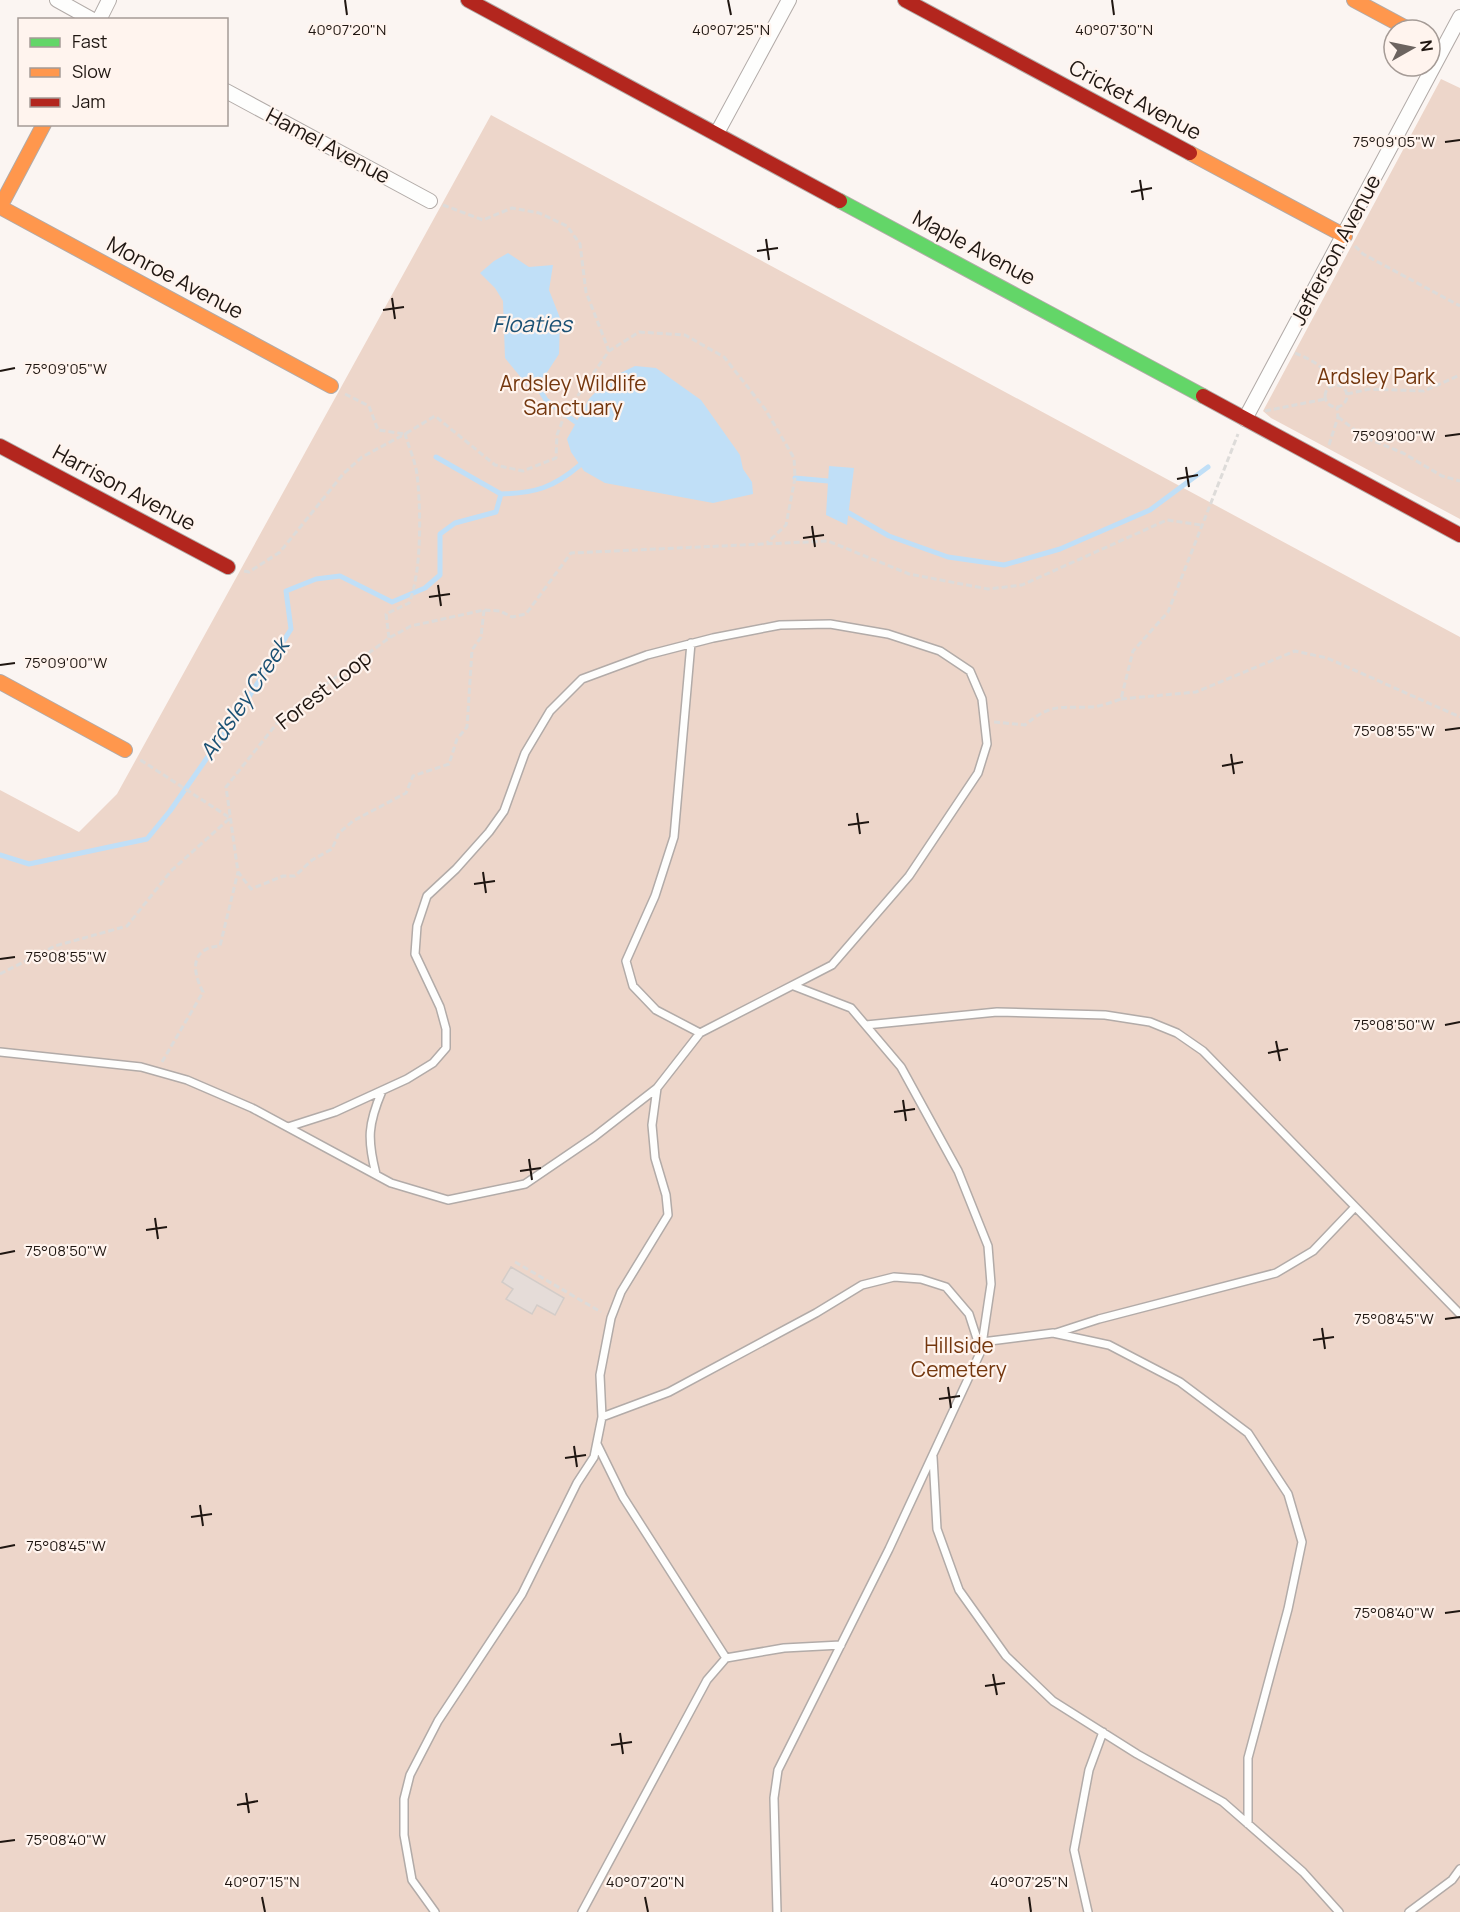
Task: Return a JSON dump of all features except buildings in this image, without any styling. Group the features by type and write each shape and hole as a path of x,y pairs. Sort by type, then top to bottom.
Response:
{"street":[{"path":"57,0 89,18"},
{"path":"100,18 109,0"},
{"name":"Maple Avenue","path":"468,0 1460,535"},
{"path":"717,133 789,0"},
{"name":"Cricket Avenue","path":"905,0 1348,240"},
{"path":"1354,0 1388,18"},
{"name":"Jefferson Avenue","path":"1245,418 1348,240 1460,17"},
{"name":"Hamel Avenue","path":"228,92 430,201"},
{"path":"0,207 43,126"},
{"name":"Monroe Avenue","path":"0,207 331,386"},
{"name":"Harrison Avenue","path":"0,446 228,567"},
{"path":"0,682 125,750"}],"lane":[{"path":"0,1052 141,1067 187,1080 288,1127 391,1183 448,1200 525,1184 594,1137 657,1088 700,1033 832,965 909,876 978,773 987,744 982,699 970,671 940,651 888,634 830,624 780,625 691,643 647,655 582,679 550,711 525,753 504,811 456,869 427,896 417,926 416,954 440,1007 446,1029 446,1048 433,1063 382,1091 335,1112 288,1127"},
{"path":"691,643 674,837 656,896 626,961 633,986 656,1010 700,1033"},
{"path":"777,1912 774,1798 778,1770 841,1645 981,1351 992,1284 988,1246 958,1171 901,1067 851,1008 794,986"},
{"path":"866,1025 997,1012 1105,1015 1150,1022 1178,1033 1203,1051 1459,1313"},
{"path":"435,1912 412,1880 404,1835 404,1799 410,1775 438,1721 522,1594 577,1483 594,1457 602,1417 600,1375 611,1318 621,1292 668,1215 653,1136 657,1088"},
{"path":"375,1174 368,1143 371,1116 382,1091"},
{"path":"982,1342 1053,1333 1099,1318 1276,1273 1313,1251 1355,1207"},
{"path":"602,1417 669,1392 816,1313 862,1285 894,1277 921,1279 946,1287 969,1314 981,1351"},
{"path":"1053,1333 1109,1345 1180,1382 1248,1433 1288,1494 1302,1542 1288,1609 1248,1758 1248,1824"},
{"path":"597,1444 623,1497 726,1658"},
{"path":"933,1455 937,1529 959,1590 1006,1656 1053,1701 1223,1802 1303,1872 1339,1912"},
{"path":"582,1912 707,1680 726,1658 784,1648 841,1645"},
{"path":"1088,1912 1074,1850 1089,1770 1102,1732"},
{"path":"1409,1912 1452,1880 1460,1869"}],"path":[{"path":"430,201 483,220 512,208 539,213 567,226 580,244 586,292 609,351"},
{"path":"1348,240 1363,254 1460,306"},
{"path":"228,567 249,572 280,552 344,473 362,457 435,416 495,465 523,471 556,458 557,435 565,414 609,351 639,332 685,335 724,357 765,409 794,458 793,502 786,525 765,544"},
{"path":"1294,353 1317,362 1327,371 1334,385"},
{"path":"1347,394 1369,389 1424,391 1460,375"},
{"path":"1334,385 1341,386 1347,394 1343,404 1337,407 1329,405 1325,399 1327,388 1334,385"},
{"path":"331,386 369,406 378,430 405,434"},
{"path":"1263,412 1325,399"},
{"path":"1328,448 1338,417 1337,407"},
{"path":"1338,417 1364,436 1403,453 1442,476 1460,481"},
{"path":"1121,699 1133,651 1168,612 1245,418"},
{"path":"389,638 386,614 409,603 413,593 419,530 416,472 405,434"},
{"path":"238,872 251,889 283,876 295,876 312,860 332,849 339,833 353,820 406,793 413,776 448,764 457,739 467,727 472,650 481,637 484,610 500,611 512,617 525,614 571,554 828,541 909,574 988,589 1022,585 1167,519 1201,525"},
{"name":"Forest Loop","path":"238,872 226,787 282,717 389,638 411,626 484,610"},
{"path":"984,721 1025,725 1042,710 1062,706 1095,707 1121,699 1196,692 1295,651 1327,658 1460,717"},
{"path":"0,974 55,946 127,926 171,871 230,818 125,750"},
{"path":"157,1072 203,992 195,978 194,966 200,953 210,947 220,946 238,872"},
{"path":"515,1263 611,1318"}],"green space":[{"name":"Ardsley Park","path":"1441,79 1460,88 1460,519 1271,418 1263,411"},
{"path":"491,115 1460,637 1460,1912 0,1912 0,790 79,832 117,794"}],"water":[{"name":"Floaties","path":"508,253 529,267 553,265 549,290 560,318 559,354 544,377 527,385 505,358 503,301 495,288 480,273"},
{"path":"635,366 656,368 701,400 740,455 743,469 752,482 753,494 713,503 605,483 584,471 571,452 567,439 589,399 608,379"},
{"path":"829,466 854,468 847,525 826,515"}],"waterway":[{"path":"535,382 546,400 577,423"},
{"path":"436,457 501,494"},
{"name":"Ardsley Creek","path":"0,855 29,864 147,839 170,811 244,705 291,629 286,591 316,579 340,576 392,602 425,588 440,575 440,534 455,523 496,512 501,494 543,488 561,479 580,465"},
{"name":"Ardsley Creek","path":"843,512 849,513 889,536 948,557 1004,565 1060,549 1150,510 1208,467"},
{"path":"795,478 828,481"}],"traffic: fast":[{"path":"840,201 1203,396"}],"traffic: slow":[{"path":"1354,0 1388,18"},
{"path":"43,126 0,207 331,386"},
{"path":"1190,153 1345,236"},
{"path":"0,682 125,750"}],"traffic: jam":[{"path":"468,0 840,201"},
{"path":"905,0 1190,153"},
{"path":"1203,396 1460,535"},
{"path":"0,446 228,567"}],"park label":[{"name":"Ardsley Wildlife Sanctuary","path":"573,396"},
{"name":"Hillside Cemetery","path":"959,1358"}]}
